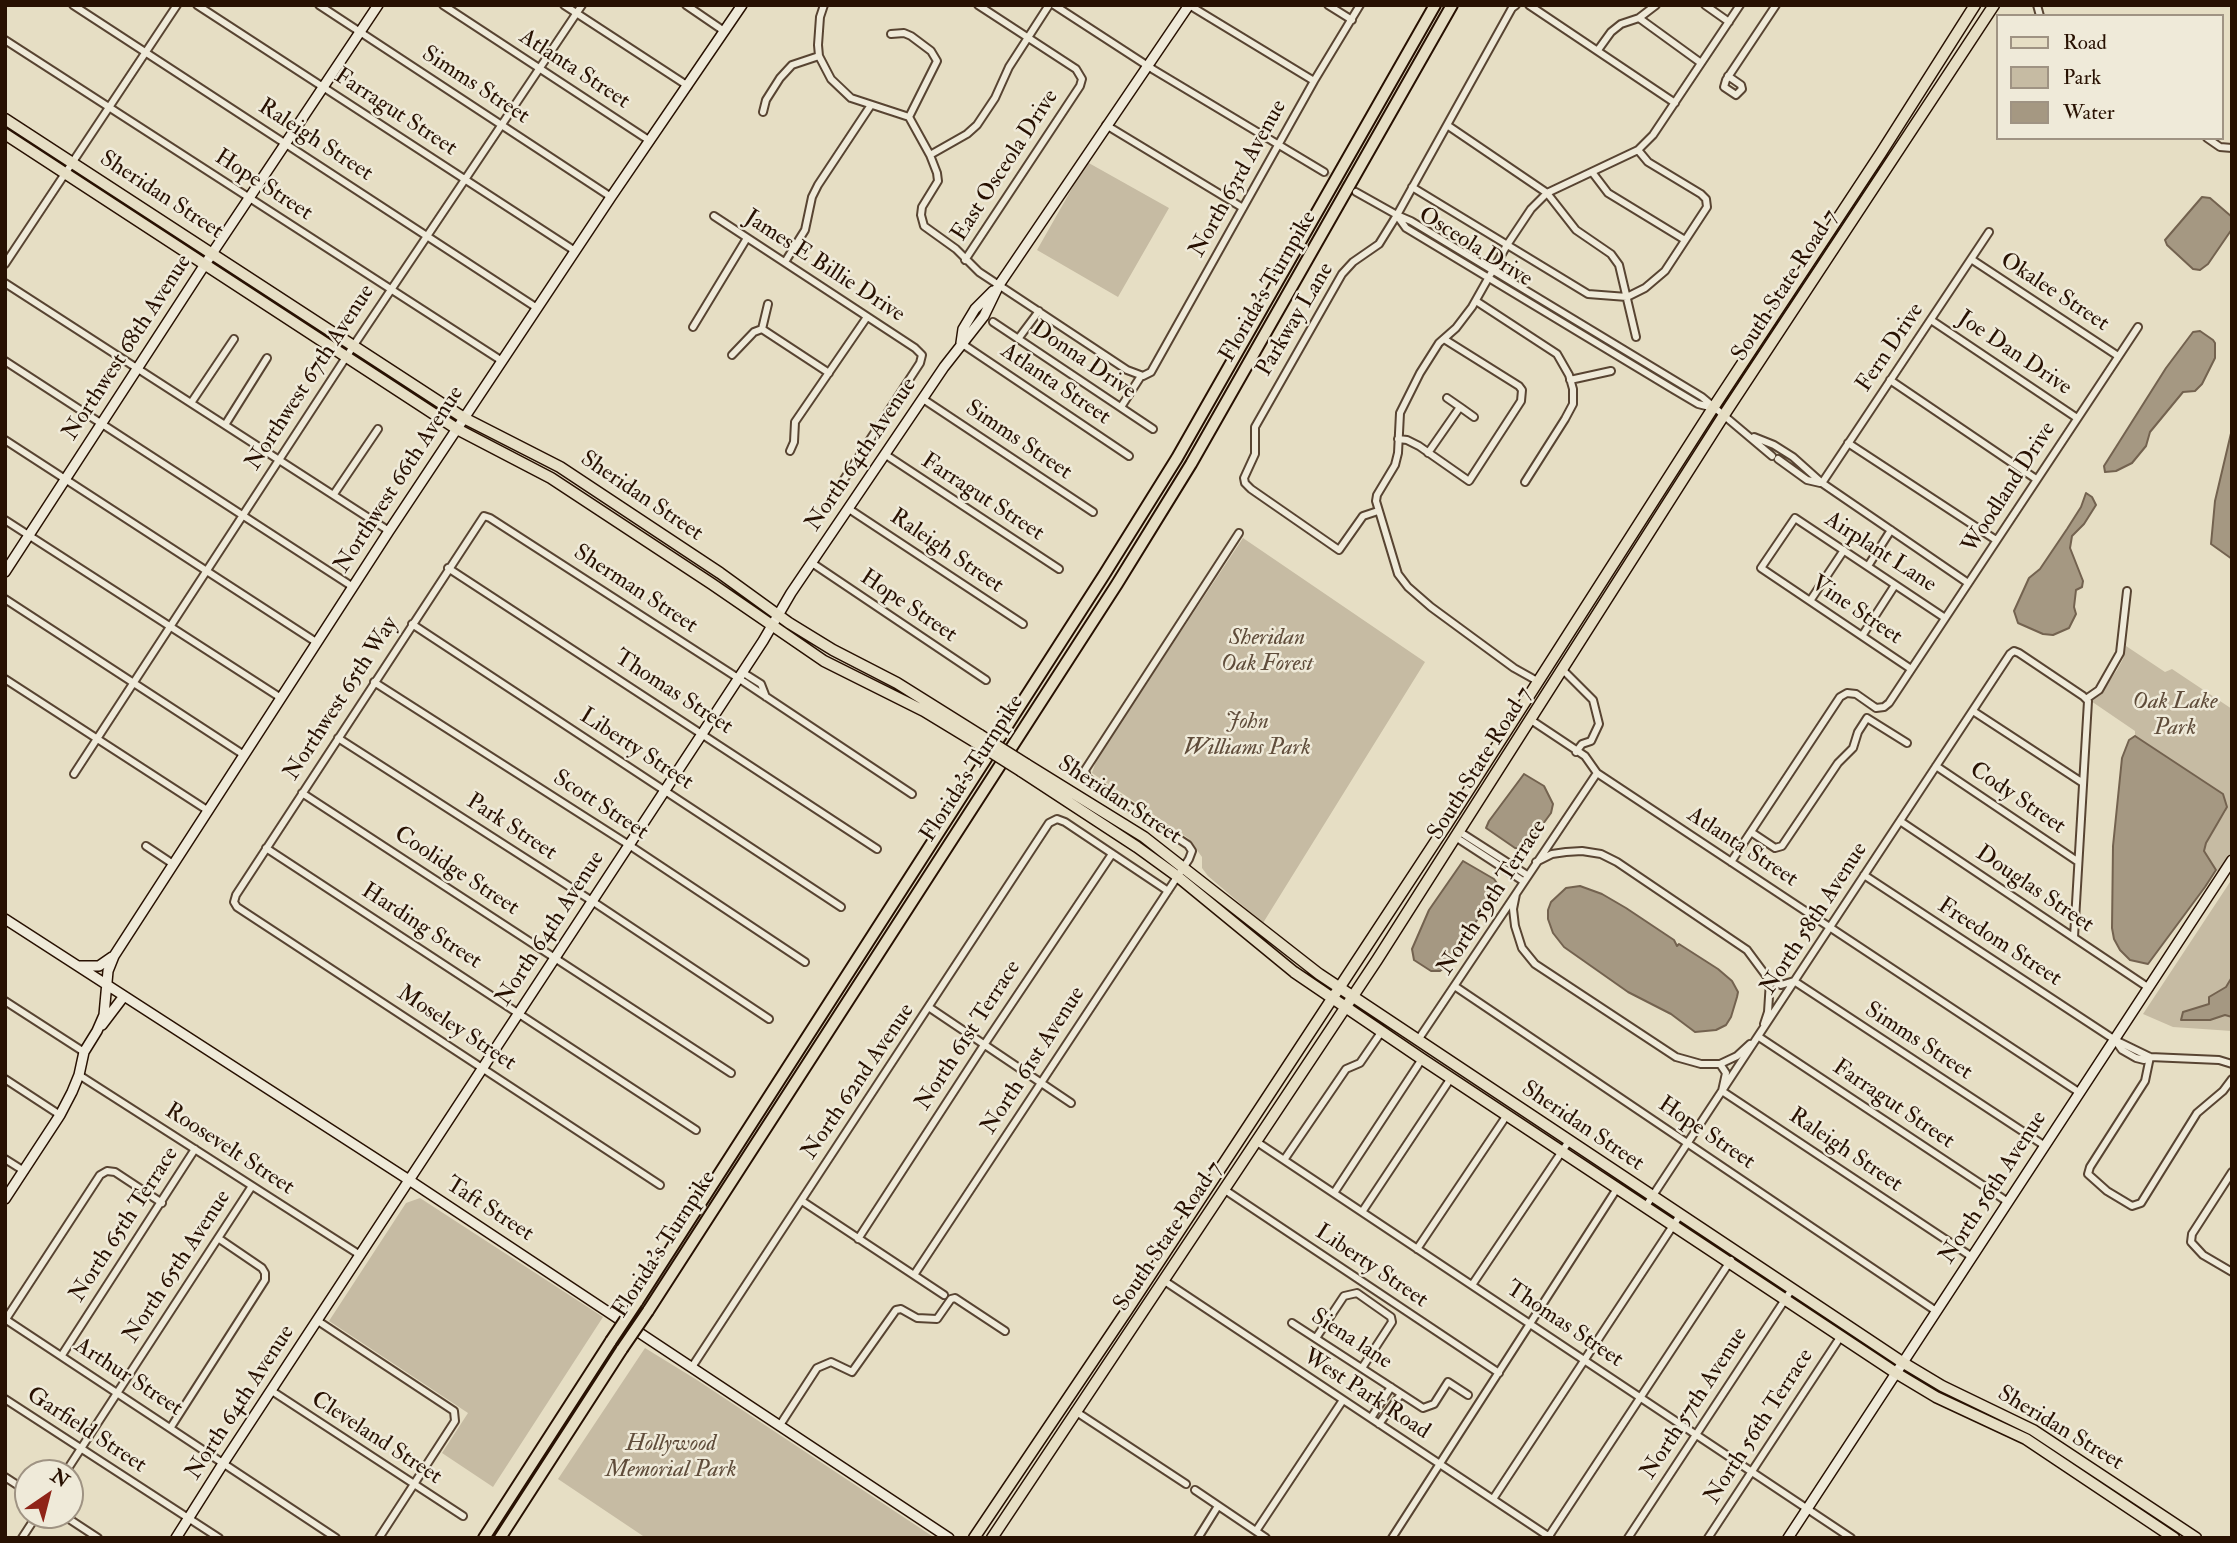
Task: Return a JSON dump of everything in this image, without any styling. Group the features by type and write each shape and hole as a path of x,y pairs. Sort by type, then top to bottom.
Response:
{"highway":[{"name":"Florida's Turnpike","path":"484,1538 1170,470 1435,5"},
{"name":"Florida's Turnpike","path":"500,1538 1178,485 1252,360 1452,5"}],"main road":[{"name":"South State Road 7","path":"974,1538 1136,1298 1458,809 1713,408 1975,5"},
{"name":"South State Road 7","path":"992,1538 1075,1410 1259,1140 1459,835 1724,415 1994,5"},
{"path":"1954,37 1959,48 1958,60"},
{"name":"Sheridan Street","path":"5,119 464,418 560,467 833,650 897,683 1023,768 1144,837 1266,950 1332,998 1896,1373 1936,1397 1993,1423 2050,1454 2174,1538"},
{"name":"Sheridan Street","path":"5,134 457,429 551,478 824,661 978,738"},
{"path":"1881,153 1886,155 1887,169"},
{"path":"1812,257 1811,271 1815,277"},
{"path":"1458,809 1454,823 1459,835"},
{"name":"Sheridan Street","path":"1181,871 1340,988 1902,1362 1942,1386 2008,1416 2060,1447 2196,1538"},
{"path":"1252,1121 1258,1129 1259,1140"},
{"path":"1161,1260 1160,1273 1163,1280"},
{"path":"1136,1298 1140,1307 1138,1317"},
{"path":"1072,1393 1075,1410"},
{"path":"1055,1419 1059,1435"},
{"path":"1993,1423 2007,1424 2045,1445 2060,1447"},
{"path":"2050,1454 2061,1453 2087,1471 2095,1470"}],"street":[{"name":"Raleigh Street","path":"73,5 537,307"},
{"path":"5,264 177,5"},
{"name":"Farragut Street","path":"197,5 575,251"},
{"name":"Simms Street","path":"319,5 611,197"},
{"name":"Northwest 68th Avenue","path":"5,572 378,5"},
{"name":"Atlanta Street","path":"443,5 650,141"},
{"path":"564,5 688,86"},
{"name":"Northwest 67th Avenue","path":"74,774 278,459 582,5"},
{"path":"685,5 724,31"},
{"name":"Northwest 66th Avenue","path":"97,1031 104,1015 107,984 114,956 389,531 742,5"},
{"path":"824,5 818,35 819,56 831,79 851,98 909,117 930,155 938,181 922,207 924,226 999,285 1127,370 1141,376 1121,407"},
{"path":"978,5 1028,37"},
{"path":"930,155 967,134 977,125 995,98 1009,67 1051,5 1324,172"},
{"path":"1189,5 1314,81"},
{"name":"North 64th Avenue","path":"176,1538 812,563 923,399 940,364 984,316 999,285 1106,125 1143,63 1189,5"},
{"path":"1328,5 1352,20"},
{"name":"North 63rd Avenue","path":"1141,376 1151,372 1314,81 1360,5"},
{"name":"Parkway Lane","path":"1378,512 1363,516 1339,550 1251,489 1244,478 1255,454 1257,422 1342,274 1353,262 1379,244 1516,5"},
{"path":"1529,5 1675,103"},
{"path":"1598,50 1611,32 1621,24 1639,18 1656,5"},
{"path":"1705,5 1729,22"},
{"path":"1539,682 1514,668 1431,607 1408,587 1398,574 1378,512 1377,495 1395,465 1400,413 1405,399 1444,339 1476,301 1507,245 1531,209 1547,193 1638,149 1653,135 1740,5"},
{"path":"1728,76 1776,5"},
{"path":"1639,18 1702,63"},
{"path":"891,34 904,33 911,36 931,51 937,61 909,117"},
{"name":"East Osceola Drive","path":"965,260 1080,86 1082,79 1076,69 1028,37"},
{"name":"Hope Street","path":"5,40 502,361"},
{"path":"763,111 766,100 792,65 819,56"},
{"path":"785,262 804,230 818,185 871,105"},
{"path":"1106,125 1243,208"},
{"path":"1447,125 1547,193 1576,230 1611,254 1619,265 1636,337"},
{"path":"2210,140 2220,147 2232,148"},
{"path":"1412,187 1588,294 1627,297 1654,282 1665,271 1707,207 1706,199 1648,162 1638,149"},
{"path":"1592,172 1608,193 1685,240"},
{"name":"Osceola Drive","path":"1356,192 1411,221 1491,275 1698,404 1713,408 1751,436"},
{"name":"James E Billie Drive","path":"714,216 922,355 920,363 843,481"},
{"name":"Fern Drive","path":"1822,483 1989,232"},
{"path":"693,327 747,238"},
{"name":"Okalee Street","path":"1971,259 2118,356"},
{"path":"5,283 389,531"},
{"path":"1476,301 1557,354 1573,389 1573,404 1525,482"},
{"path":"762,329 768,304"},
{"path":"1018,339 1039,312"},
{"path":"790,451 794,442 795,422 867,317"},
{"name":"Joe Dan Drive","path":"1931,320 2077,418"},
{"name":"Donna Drive","path":"993,322 1153,429"},
{"name":"Woodland Drive","path":"1911,669 2138,327"},
{"path":"762,329 829,373"},
{"path":"732,355 754,332 762,329"},
{"path":"191,403 234,339"},
{"path":"1398,439 1408,440 1469,481 1521,401 1522,390 1509,379 1444,339"},
{"name":"Atlanta Street","path":"961,343 1129,456"},
{"path":"225,425 267,358"},
{"path":"5,361 353,587"},
{"path":"1570,380 1611,371"},
{"path":"1890,380 2036,479"},
{"path":"1447,398 1474,416"},
{"name":"Simms Street","path":"923,399 1093,512"},
{"path":"1428,453 1460,407"},
{"path":"334,494 378,429"},
{"path":"1751,436 1789,454 1822,483 1968,583"},
{"path":"1751,436 1807,480 1822,483"},
{"path":"5,440 316,642"},
{"path":"1848,443 1996,540"},
{"path":"1778,459 1789,454"},
{"name":"Farragut Street","path":"886,455 1059,569"},
{"name":"Raleigh Street","path":"849,509 1023,624"},
{"name":"Northwest 65th Way","path":"234,902 266,848 484,516"},
{"name":"Sherman Street","path":"484,516 740,675 766,697 912,794"},
{"name":"Airplant Lane","path":"1761,568 1795,518 1945,618"},
{"path":"5,520 281,698"},
{"path":"1868,566 1891,530"},
{"path":"1181,871 1192,851 1188,845 1087,778 1085,770 1239,533"},
{"path":"1810,601 1843,550"},
{"name":"Hope Street","path":"812,563 986,680"},
{"name":"Thomas Street","path":"448,568 877,849"},
{"name":"Vine Street","path":"1751,832 1840,697 1847,693 1856,694 1876,708 1884,707 1898,691 1911,669 1761,568"},
{"path":"1862,636 1895,585"},
{"path":"2074,937 2087,700 2099,690 2120,653 2127,591"},
{"path":"5,598 244,755"},
{"name":"Liberty Street","path":"412,624 841,907"},
{"name":"North 58th Avenue","path":"1646,1206 2014,651 2087,700"},
{"path":"1563,670 1593,700 1599,724 1591,741 1582,744 1576,752"},
{"path":"5,679 208,810"},
{"name":"Scott Street","path":"374,682 629,845 805,962"},
{"path":"1973,711 2082,783"},
{"path":"1731,862 1751,832 1775,849 1782,846 1838,763 1853,748 1858,732 1867,718 1907,743"},
{"name":"Atlanta Street","path":"1531,720 1585,756 1597,773 2080,1093"},
{"name":"Park Street","path":"338,737 592,901 768,1019"},
{"name":"Cody Street","path":"1937,766 2077,861"},
{"name":"North 59th Terrace","path":"1418,1041 1597,773"},
{"name":"Coolidge Street","path":"302,793 732,1073"},
{"name":"Sheridan Street","path":"1057,819 1066,822 1168,891"},
{"name":"North 62nd Avenue","path":"692,1367 1049,823 1057,819"},
{"name":"Douglas Street","path":"1900,821 2149,988"},
{"path":"1459,835 1525,878"},
{"path":"146,846 173,864"},
{"name":"Harding Street","path":"266,848 696,1129"},
{"path":"1536,862 1552,854 1582,851 1601,854 1617,862 1747,950 1770,981 1781,985 1794,981"},
{"name":"North 61st Terrace","path":"858,1239 1112,854"},
{"name":"North 56th Avenue","path":"1788,1538 2232,860"},
{"name":"North 61st Avenue","path":"914,1275 1181,871"},
{"name":"Freedom Street","path":"1864,875 2135,1054 2150,1057"},
{"path":"1516,894 1513,909 1515,926 1522,947 1535,964 1676,1057 1701,1064 1720,1064 1737,1056 1759,1037 1768,1012 1770,981"},
{"name":"Moseley Street","path":"234,902 237,908 660,1185"},
{"name":"Taft Street","path":"5,919 409,1180 949,1538"},
{"path":"78,966 99,966 114,956"},
{"name":"Simms Street","path":"1794,981 2045,1146"},
{"name":"Hope Street","path":"1456,987 1936,1311"},
{"path":"5,1199 60,1115 79,1075 84,1052 124,996"},
{"path":"5,1001 84,1052"},
{"path":"930,1008 1071,1103"},
{"path":"1284,1160 1346,1069 1360,1063 1382,1031"},
{"name":"Farragut Street","path":"1759,1037 2008,1202"},
{"path":"2232,1064 2219,1060 2150,1057 2145,1081 2088,1174 2107,1191 2132,1206 2141,1203 2197,1114 2223,1091 2232,1079"},
{"path":"1334,1193 1422,1059"},
{"path":"1720,1064 1726,1073 1722,1090"},
{"name":"Roosevelt Street","path":"79,1075 360,1255"},
{"path":"1362,1212 1451,1077"},
{"path":"5,1079 60,1115"},
{"name":"Raleigh Street","path":"1722,1090 1972,1257"},
{"path":"1417,1248 1507,1115"},
{"name":"Thomas Street","path":"1259,1140 1284,1160 1851,1538"},
{"path":"1472,1285 1569,1141"},
{"name":"North 65th Terrace","path":"62,1355 195,1149"},
{"path":"5,1159 24,1171"},
{"path":"6,1319 100,1175 107,1171 115,1172 162,1203"},
{"path":"2232,1172 2192,1234 2191,1242 2203,1255 2232,1272"},
{"name":"North 65th Avenue","path":"74,1459 252,1186"},
{"path":"1392,1538 1618,1187"},
{"name":"Liberty Street","path":"1225,1190 1499,1373"},
{"path":"802,1201 944,1295"},
{"path":"1493,1499 1680,1215"},
{"path":"171,1427 265,1280 265,1273 218,1238"},
{"path":"1550,1537 1736,1252"},
{"name":"West Park Road","path":"1163,1280 1550,1537"},
{"name":"North 57th Avenue","path":"1628,1538 1792,1289"},
{"path":"1316,1338 1344,1296 1356,1293 1391,1317 1392,1322 1362,1368"},
{"path":"780,1425 817,1368 831,1362 852,1372 895,1310 901,1308 917,1318 937,1319 951,1299 955,1298 1005,1331"},
{"name":"Arthur Street","path":"6,1319 336,1538"},
{"path":"318,1321 454,1411 455,1421 379,1538"},
{"name":"Siena lane","path":"1292,1322 1423,1408 1434,1404 1448,1382 1468,1395"},
{"name":"North 56th Terrace","path":"1709,1538 1841,1336"},
{"name":"Siena lane","path":"1371,1418 1391,1388"},
{"name":"Cleveland Street","path":"272,1391 463,1516"},
{"name":"Siena lane","path":"1380,1424 1401,1394"},
{"name":"Garfield Street","path":"5,1399 219,1538"},
{"path":"1256,1531 1343,1400"},
{"path":"1075,1410 1186,1484"},
{"path":"1195,1490 1266,1538"},
{"path":"1198,1538 1218,1506"},
{"path":"1532,1538 1538,1529"}],"green space":[{"path":"1087,162 1169,208 1118,297 1037,250"},
{"name":"John Williams Park","path":"1243,538 1425,662 1263,923 1208,876 1202,868 1202,857 1188,838 1092,773 1097,758"},
{"name":"Oak Lake Park","path":"2126,646 2165,672 2172,669 2232,709 2232,856 2221,873 2216,870 2204,851 2206,842 2226,811 2223,794 2135,736 2135,731 2091,701 2100,695 2117,670"},
{"path":"2232,879 2232,1031 2173,1027 2143,1014"},
{"path":"420,1198 603,1317 493,1487 442,1453 468,1413 329,1321 406,1203"},
{"name":"Hollywood Memorial Park","path":"645,1348 935,1538 646,1538 558,1479"}],"water":[{"path":"2202,197 2210,198 2232,217 2232,229 2208,264 2200,270 2193,269 2165,240"},
{"path":"2200,331 2215,343 2215,358 2202,384 2195,391 2183,392 2150,432 2146,446 2132,463 2116,471 2105,472 2104,466 2166,368 2193,332"},
{"path":"2232,429 2232,559 2211,544 2215,501"},
{"path":"2086,493 2096,505 2084,524 2072,536 2070,548 2083,581 2082,587 2076,590 2076,614 2069,628 2053,635 2043,634 2018,623 2014,611 2029,578 2040,569 2067,529 2081,507"},
{"path":"2135,736 2223,794 2227,807 2204,851 2216,870 2148,964 2130,960 2120,950 2112,928 2113,846 2122,758 2129,740"},
{"path":"1524,774 1544,786 1553,804 1551,813 1524,850 1515,848 1486,828"},
{"path":"1463,861 1494,879 1499,886 1448,965 1440,971 1431,971 1414,960 1412,949 1429,910"},
{"path":"1580,886 1602,894 1626,908 1674,940 1677,946 1679,944 1732,981 1738,992 1726,1025 1716,1030 1695,1032 1671,1014 1628,992 1564,947 1553,933 1548,910 1551,902 1566,888"},
{"path":"2232,977 2232,1017 2225,1015 2210,1020 2181,1020 2183,1012 2209,1004 2209,997 2226,987"}],"tunnel":[{"path":"1324,172 1356,192"}],"park label":[{"name":"Sheridan Oak Forest","path":"1267,652"}]}
